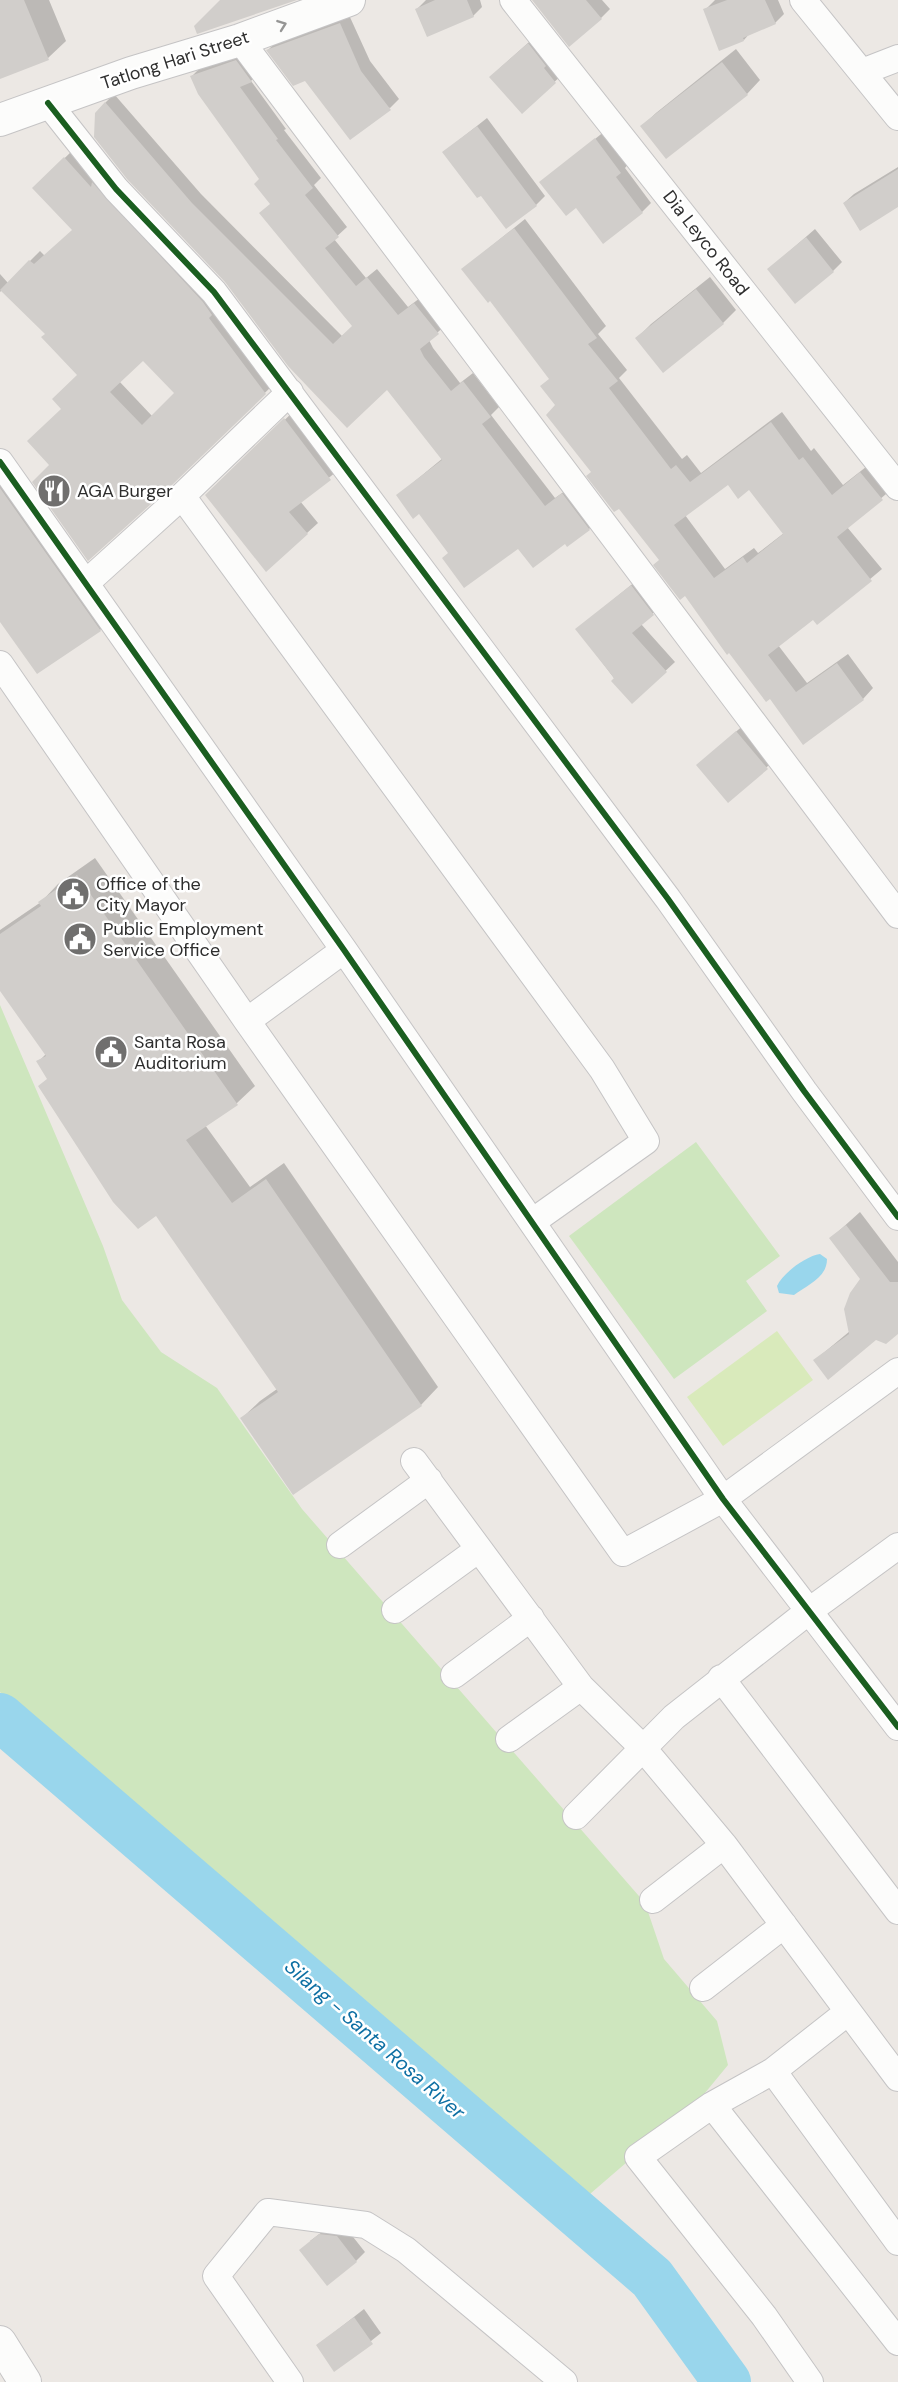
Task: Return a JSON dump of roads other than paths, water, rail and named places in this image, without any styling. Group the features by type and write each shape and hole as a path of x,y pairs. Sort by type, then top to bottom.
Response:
{"street":[{"name":"Tatlong Hari Street","path":"0,120 131,73 240,40 349,0"},
{"name":"Dia Leyco Road","path":"513,0 898,486"},
{"path":"803,0 898,117"},
{"path":"240,40 898,915"},
{"path":"862,72 898,58"},
{"path":"48,103 116,189 214,292 661,889 804,1091 898,1217"},
{"path":"86,583 182,496 290,392"},
{"path":"0,462 344,950 723,1498 897,1723"},
{"path":"182,496 602,1069 645,1141 531,1222"},
{"path":"0,664 247,1021 623,1553 723,1498 898,1371"},
{"path":"247,1021 344,950"},
{"path":"339,1545 422,1471 581,1687 642,1747 724,1845 898,2078"},
{"path":"576,1816 674,1717 721,1678 898,1546"},
{"path":"395,1610 479,1549"},
{"path":"454,1674 531,1618"},
{"path":"721,1678 898,1911"},
{"path":"509,1739 581,1687"},
{"path":"653,1900 724,1845"},
{"path":"703,1988 784,1925"},
{"path":"810,2382 764,2316 638,2157 712,2105 773,2071 848,2012"},
{"path":"773,2071 898,2242"},
{"path":"712,2105 898,2342"},
{"path":"290,2382 216,2276 268,2212 366,2225 406,2250 564,2382"},
{"path":"0,2342 25,2382"}],"water":[{"path":"820,1254 827,1259 820,1276 794,1295 779,1293 777,1286 790,1271 808,1258"}],"waterway":[{"name":"Silang - Santa Rosa River","path":"0,1717 652,2278 727,2382"}],"place":[{"name":"AGA Burger","path":"54,491"},
{"name":"Office of the City Mayor","path":"73,894"},
{"name":"Public Employment Service Office","path":"80,939"},
{"name":"Santa Rosa Auditorium","path":"111,1052"}]}
